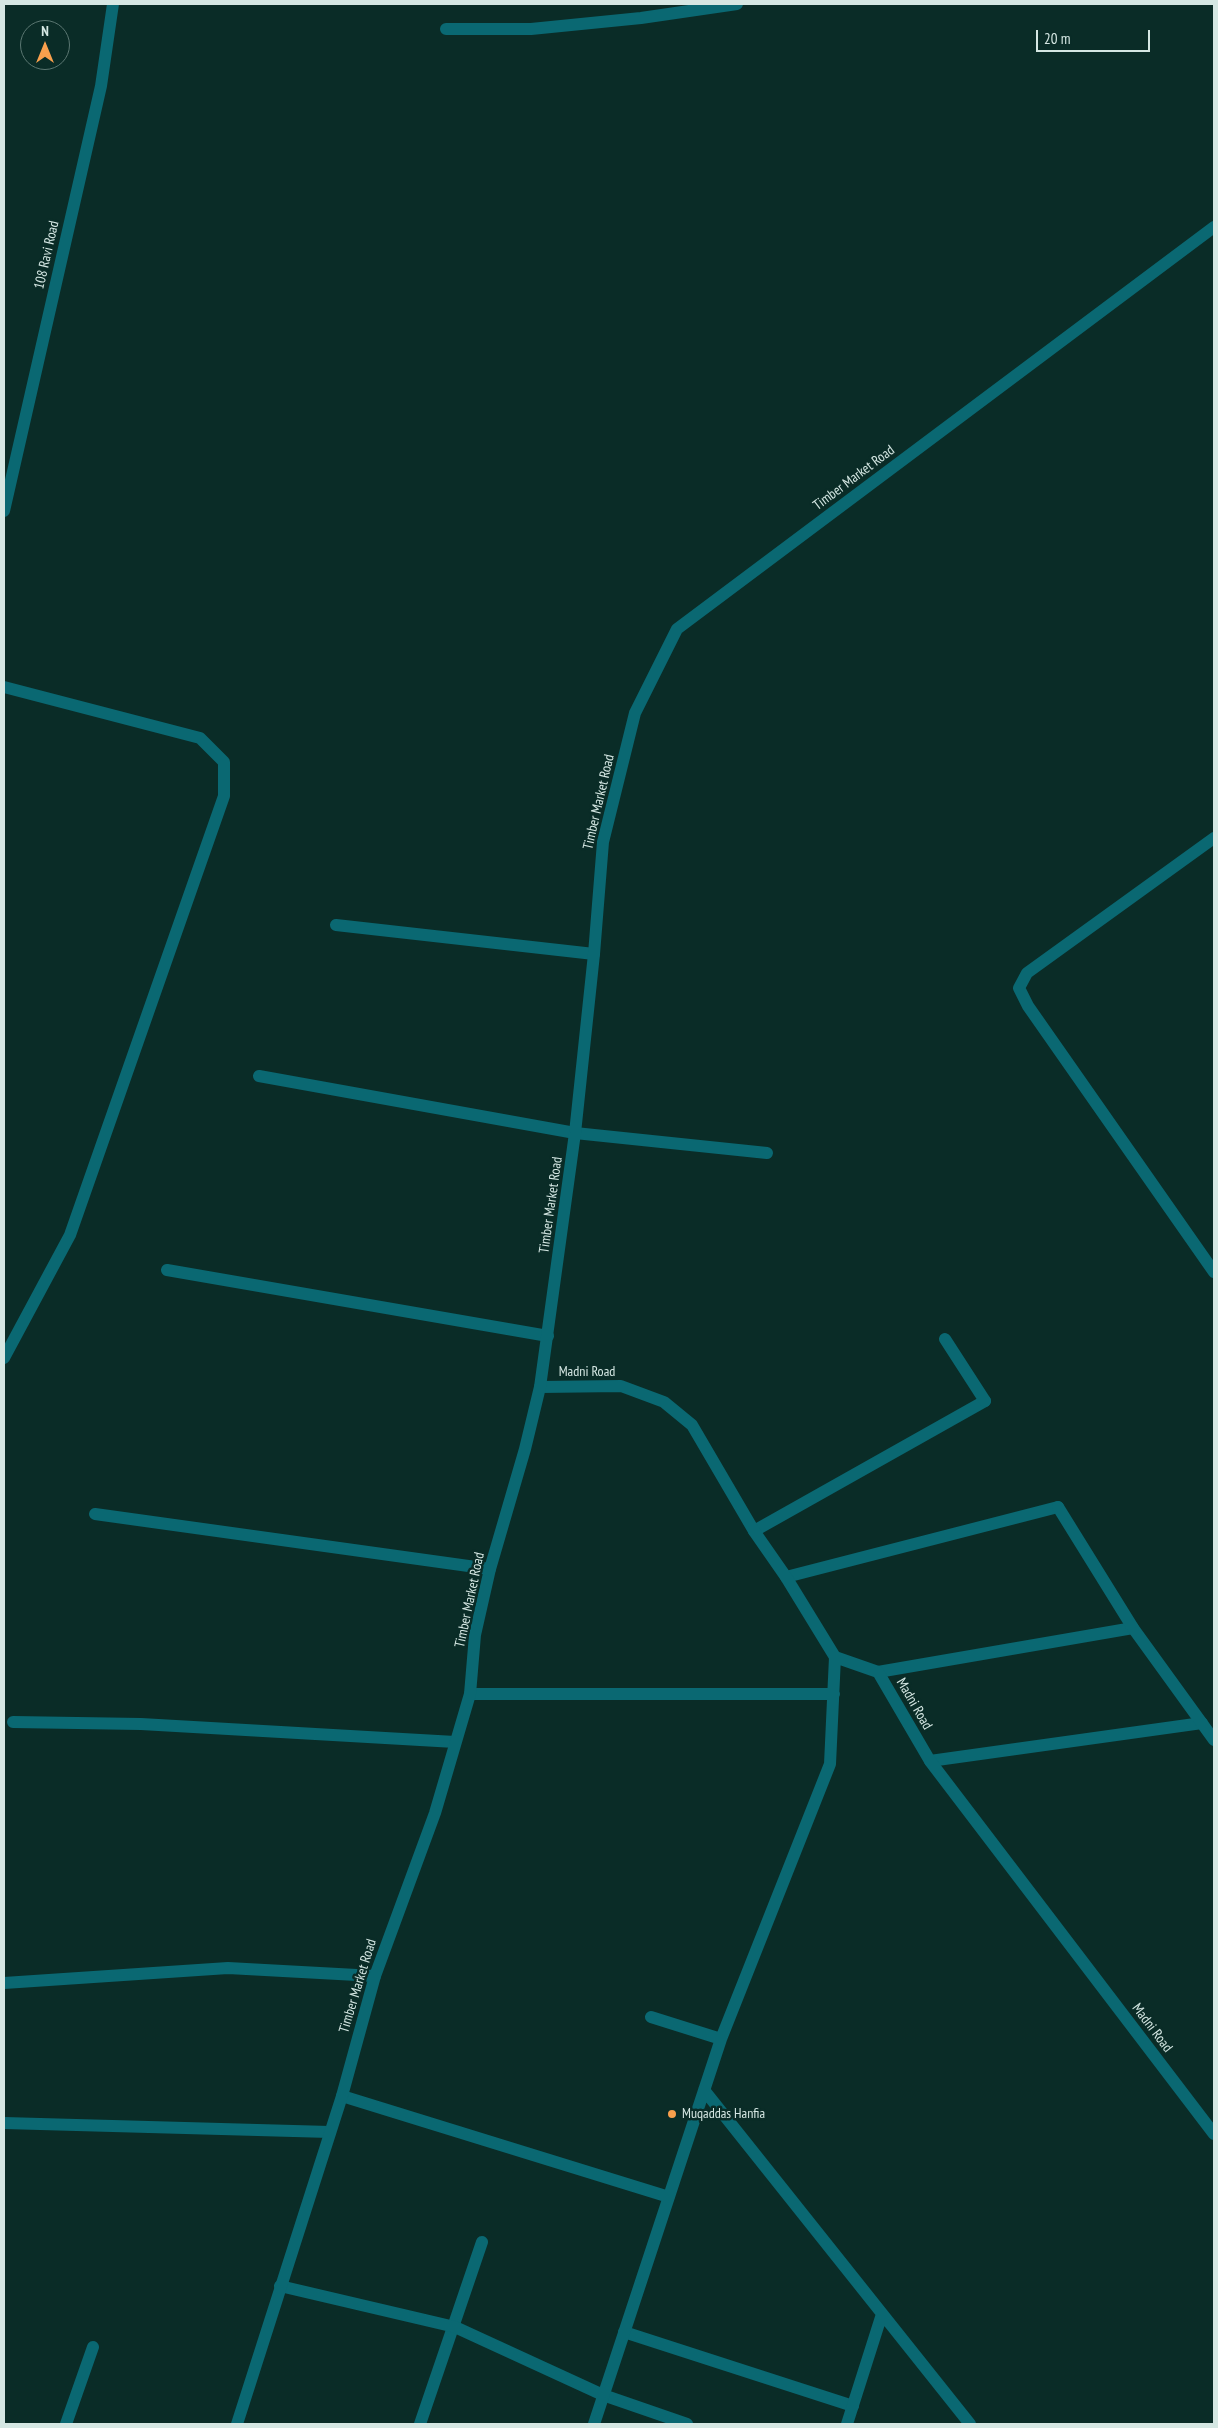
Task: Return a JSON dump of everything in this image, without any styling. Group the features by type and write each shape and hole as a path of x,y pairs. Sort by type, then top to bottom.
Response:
{"street":[{"name":"108 Ravi Road","path":"4,511 101,86 113,4"},
{"path":"446,29 531,29 641,18 737,4"},
{"name":"Timber Market Road","path":"238,2424 280,2286 342,2096 375,1976 435,1813 470,1694 476,1635 490,1569 525,1449 540,1387 576,1133 603,842 636,713 677,629 1214,227"},
{"path":"4,687 200,738 224,762 224,796 70,1235 4,1358"},
{"path":"1214,838 1027,973 1019,988 1028,1006 1214,1272"},
{"path":"336,925 594,954"},
{"path":"259,1076 576,1133 767,1153"},
{"path":"167,1270 548,1336"},
{"path":"754,1531 985,1401 945,1339"},
{"name":"Madni Road","path":"540,1387 621,1386 664,1402 692,1425 754,1531 786,1577 835,1657 878,1672 930,1761 1214,2134"},
{"path":"786,1577 1058,1507 1133,1628 1214,1740"},
{"path":"95,1514 490,1569"},
{"path":"878,1672 1133,1628"},
{"path":"594,2424 721,2039 830,1764 835,1657"},
{"path":"470,1694 834,1694"},
{"path":"13,1722 141,1724 456,1742"},
{"path":"930,1761 1202,1723"},
{"path":"4,1984 228,1968 375,1976"},
{"path":"651,2017 721,2039"},
{"path":"704,2090 970,2424"},
{"path":"342,2096 669,2197"},
{"path":"4,2123 330,2132"},
{"path":"420,2424 455,2327 482,2242"},
{"path":"280,2286 455,2327 603,2395 686,2424"},
{"path":"847,2424 882,2314"},
{"path":"624,2332 853,2406"},
{"path":"66,2424 93,2347"}],"place":[{"name":"Muqaddas Hanfia","path":"672,2114"}]}
